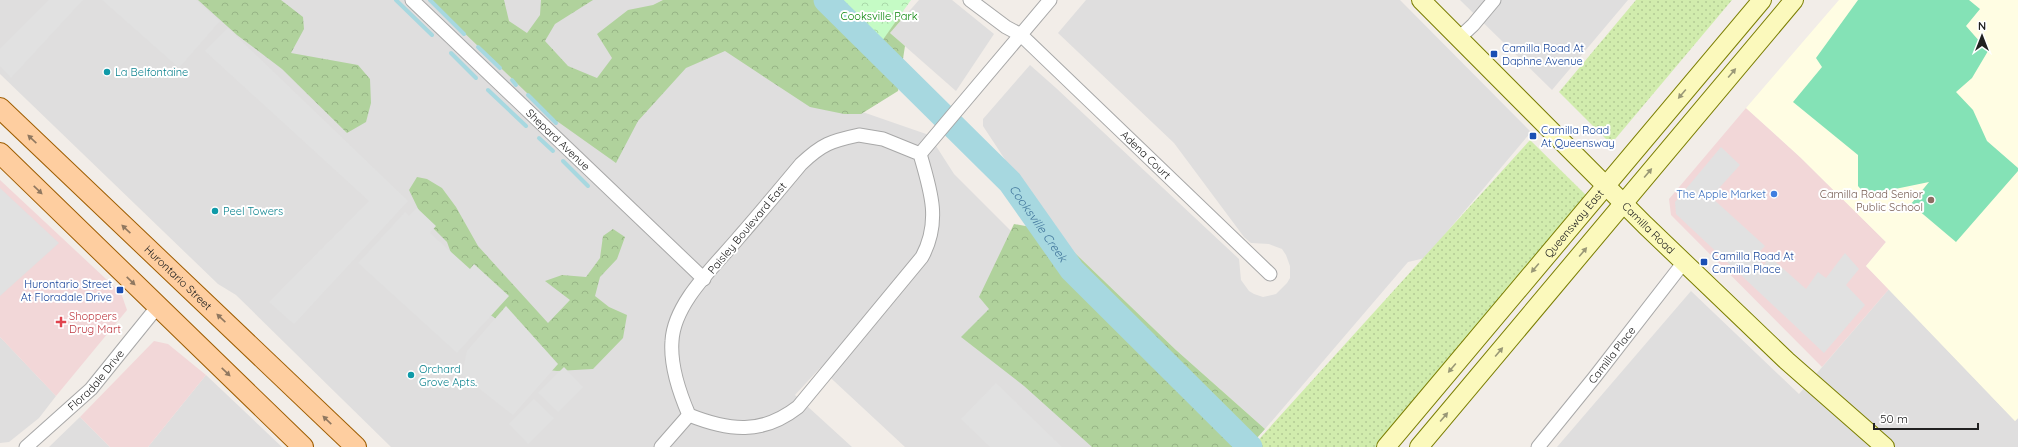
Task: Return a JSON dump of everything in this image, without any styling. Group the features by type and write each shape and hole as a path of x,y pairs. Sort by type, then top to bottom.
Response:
{"main road":[{"name":"Camilla Road","path":"1421,0 1458,39 1684,262 1787,361 1885,447"},
{"name":"Queensway East","path":"1386,447 1762,0"},
{"path":"1419,447 1794,0"},
{"name":"Hurontario Street","path":"0,108 356,447"},
{"path":"0,153 303,447"}],"street":[{"name":"Shepard Avenue","path":"412,0 704,279"},
{"name":"Adena Court","path":"970,0 1006,28 1021,35 1270,274"},
{"path":"661,447 689,415 714,425 751,427 770,423 785,417 798,407 912,269 929,244 933,225 932,201 920,154 1050,0"},
{"path":"1458,39 1473,25 1494,0"},
{"name":"Paisley Boulevard East","path":"689,415 681,396 673,366 671,342 674,327 680,313 691,294 801,164 816,150 834,140 859,136 883,139 920,154"},
{"name":"Camilla Place","path":"1538,447 1594,378 1684,262"},
{"name":"Floradale Drive","path":"26,447 91,389 158,306"}],"shaded area":[{"path":"0,0 711,0 854,109 929,135 954,174 1035,255 1093,447 905,447 820,368 795,395 852,447 391,447 236,295 218,284 0,74"},
{"path":"49,0 83,0 11,78 0,66 0,49"},
{"path":"102,0 196,0 220,21 179,68"},
{"path":"919,0 952,0 994,34 956,91 890,33"},
{"path":"1086,0 1400,0 1531,132 1425,258 1408,262 1265,429 1176,350 1052,231 983,126 983,119 1030,65 1239,259 1241,280 1249,291 1263,297 1276,294 1287,283 1290,278 1290,266 1282,249 1269,244 1251,243 1244,237 1174,143 1058,33"},
{"path":"1460,0 1628,0 1552,90"},
{"name":"Camilla Road Senior Public School","path":"1839,0 2018,0 2018,418 2015,421 1866,266 1886,242 1800,157 1746,108"},
{"path":"228,28 408,201 294,324 269,302 369,201 205,51"},
{"path":"1746,108 1800,157 1886,242 1866,266 1889,289 1822,367 1671,215 1669,199"},
{"path":"1721,147 1740,165 1711,197 1765,246 1755,256 1764,265 1769,256 1806,289 1818,272 1826,278 1845,253 1859,269 1846,285 1865,305 1824,353 1676,214 1675,202"},
{"path":"0,180 121,293 127,310 56,396 0,337"},
{"path":"0,188 59,243 0,296"},
{"path":"417,208 436,226 430,233 470,269 474,264 509,296 457,353 358,263 405,212 409,216"},
{"path":"1889,289 2015,421 2018,418 2018,447 1557,447 1691,291 1799,394"},
{"path":"506,306 558,364 513,415 462,375 467,351"},
{"path":"0,337 56,396 39,418 9,442 0,443"},
{"path":"154,341 168,344 206,375 148,447 110,447 80,417"},
{"path":"564,367 583,387 558,412 538,393"},
{"path":"206,375 282,447 148,447"},
{"path":"996,383 1062,447 990,447 961,419"},
{"path":"534,399 554,418 528,444 509,424"},
{"path":"80,417 110,447 49,447"}],"green space":[{"path":"198,0 281,0 303,17 304,29 291,53 358,65 370,79 371,103 366,122 347,133 282,69 237,35"},
{"path":"430,0 504,0 509,21 527,33 540,15 541,0 593,0 555,24 545,41 568,66 597,78 612,58 597,34 628,10 653,5 663,0 901,0 903,18 890,33 905,46 898,91 861,114 844,114 810,107 725,51 686,68 638,121 616,163 554,119"},
{"name":"Cooksville Park","path":"838,0 911,0 882,41"},
{"path":"1636,0 1732,0 1611,144 1559,92"},
{"path":"1858,0 1969,0 1980,9 1966,26 1988,51 1972,78 1956,92 1973,110 1987,141 2018,168 2018,171 1956,242 1911,204 1929,182 1866,195 1858,186 1858,155 1793,102 1822,67 1816,58"},
{"path":"1530,140 1588,197 1377,447 1252,447"},
{"path":"417,177 427,179 442,188 456,207 478,246 548,323 570,300 545,281 562,275 586,277 600,258 603,236 613,229 625,237 617,259 600,277 595,296 609,307 627,315 623,338 593,369 557,371 540,369 499,321 475,304 460,278 447,242 422,217 409,190"},
{"path":"1014,224 1052,231 1176,350 1265,429 1249,447 1092,447 1024,386 961,337 989,309 979,297"}],"waterway":[{"path":"396,0 432,35"},
{"path":"430,0 464,34"},
{"name":"Cooksville Creek","path":"826,0 1010,182 1072,270 1250,447"},
{"path":"478,47 500,68"},
{"path":"451,53 476,78"},
{"path":"512,80 516,85"},
{"path":"488,90 526,126"},
{"path":"528,95 556,123"},
{"path":"539,138 553,151"},
{"path":"563,161 588,186"}],"place":[{"name":"Camilla Road At Daphne Avenue","path":"1494,54"},
{"name":"La Belfontaine","path":"107,72"},
{"name":"Camilla Road At Queensway","path":"1533,136"},
{"name":"The Apple Market","path":"1774,194"},
{"name":"Camilla Road Senior Public School","path":"1931,200"},
{"name":"Peel Towers","path":"215,211"},
{"name":"Camilla Road At Camilla Place","path":"1704,262"},
{"name":"Hurontario Street At Floradale Drive","path":"120,290"},
{"name":"Shoppers Drug Mart","path":"61,322"},
{"name":"Orchard Grove Apts.","path":"411,375"}]}
